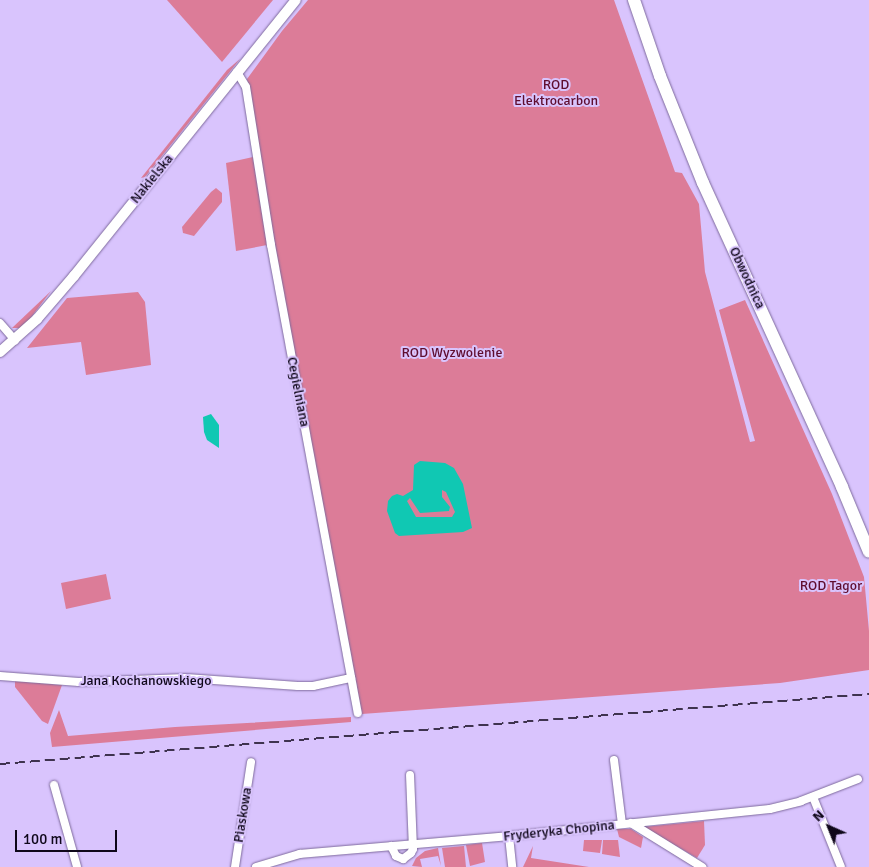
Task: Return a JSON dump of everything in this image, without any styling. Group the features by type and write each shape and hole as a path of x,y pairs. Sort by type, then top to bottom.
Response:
{"main road":[{"name":"Obwodnica","path":"634,0 660,76 704,183 842,487 869,552"}],"street":[{"name":"Nakielska","path":"0,352 15,340 76,273 296,0"},
{"name":"Cegielniana","path":"237,72 246,87 271,246 358,713"},
{"path":"0,323 15,340"},
{"name":"Jana Kochanowskiego","path":"0,676 79,682 186,678 313,686 351,678"},
{"path":"614,760 626,824 702,867"},
{"name":"Piaskowa","path":"235,867 251,762"},
{"path":"391,846 396,856 403,863 411,853 413,844 410,775"},
{"name":"Fryderyka Chopina","path":"256,867 300,854 508,836 770,809 813,796 858,779"},
{"path":"54,785 77,867"},
{"path":"813,796 841,867"},
{"path":"508,836 512,867"}],"green space":[{"path":"167,0 273,0 222,62"},
{"name":"ROD Wyzwolenie","path":"308,0 614,0 675,172 682,173 699,204 705,272 750,442 755,441 719,310 745,300 832,494 864,577 869,631 869,670 780,683 362,714 285,303 247,79 282,31"},
{"path":"240,59 145,177 141,178 227,70"},
{"path":"253,157 267,245 236,251 226,163"},
{"path":"216,188 222,193 222,202 194,236 183,233 182,227"},
{"path":"51,291 29,320 20,328 12,328"},
{"path":"138,292 145,302 151,365 86,375 81,342 27,348 67,298"},
{"path":"106,574 111,599 66,609 61,583"},
{"path":"15,681 62,685 48,724 42,721 15,687"},
{"path":"59,710 68,736 175,727 351,717 351,722 52,747 50,733"},
{"path":"704,821 705,845 697,858 643,827"},
{"path":"617,829 631,829 643,837 641,848 619,837"},
{"path":"584,840 602,840 600,853 583,851"},
{"path":"603,840 618,840 620,857 602,854"},
{"path":"482,843 485,862 470,866 466,845"},
{"path":"464,846 466,867 445,867 442,848"},
{"path":"533,846 531,858 589,867 523,867"},
{"path":"438,848 441,866 438,856 420,859 422,867 412,866 416,858 425,851"}],"shaded area":[{"path":"211,414 219,425 219,448 207,440 204,432 203,417"},
{"path":"420,461 445,463 454,468 463,484 472,528 463,532 399,536 395,533 387,511 388,501 392,496 397,494 403,496 413,490 414,465","holes":["442,490 446,492 455,512 452,517 416,517 407,501 410,498 420,513 449,511 450,507 442,497"]}],"railway":[{"path":"0,764 869,694"}],"park label":[{"name":"ROD Elektrocarbon","path":"556,94"},
{"name":"ROD Tagor","path":"831,586"}]}
